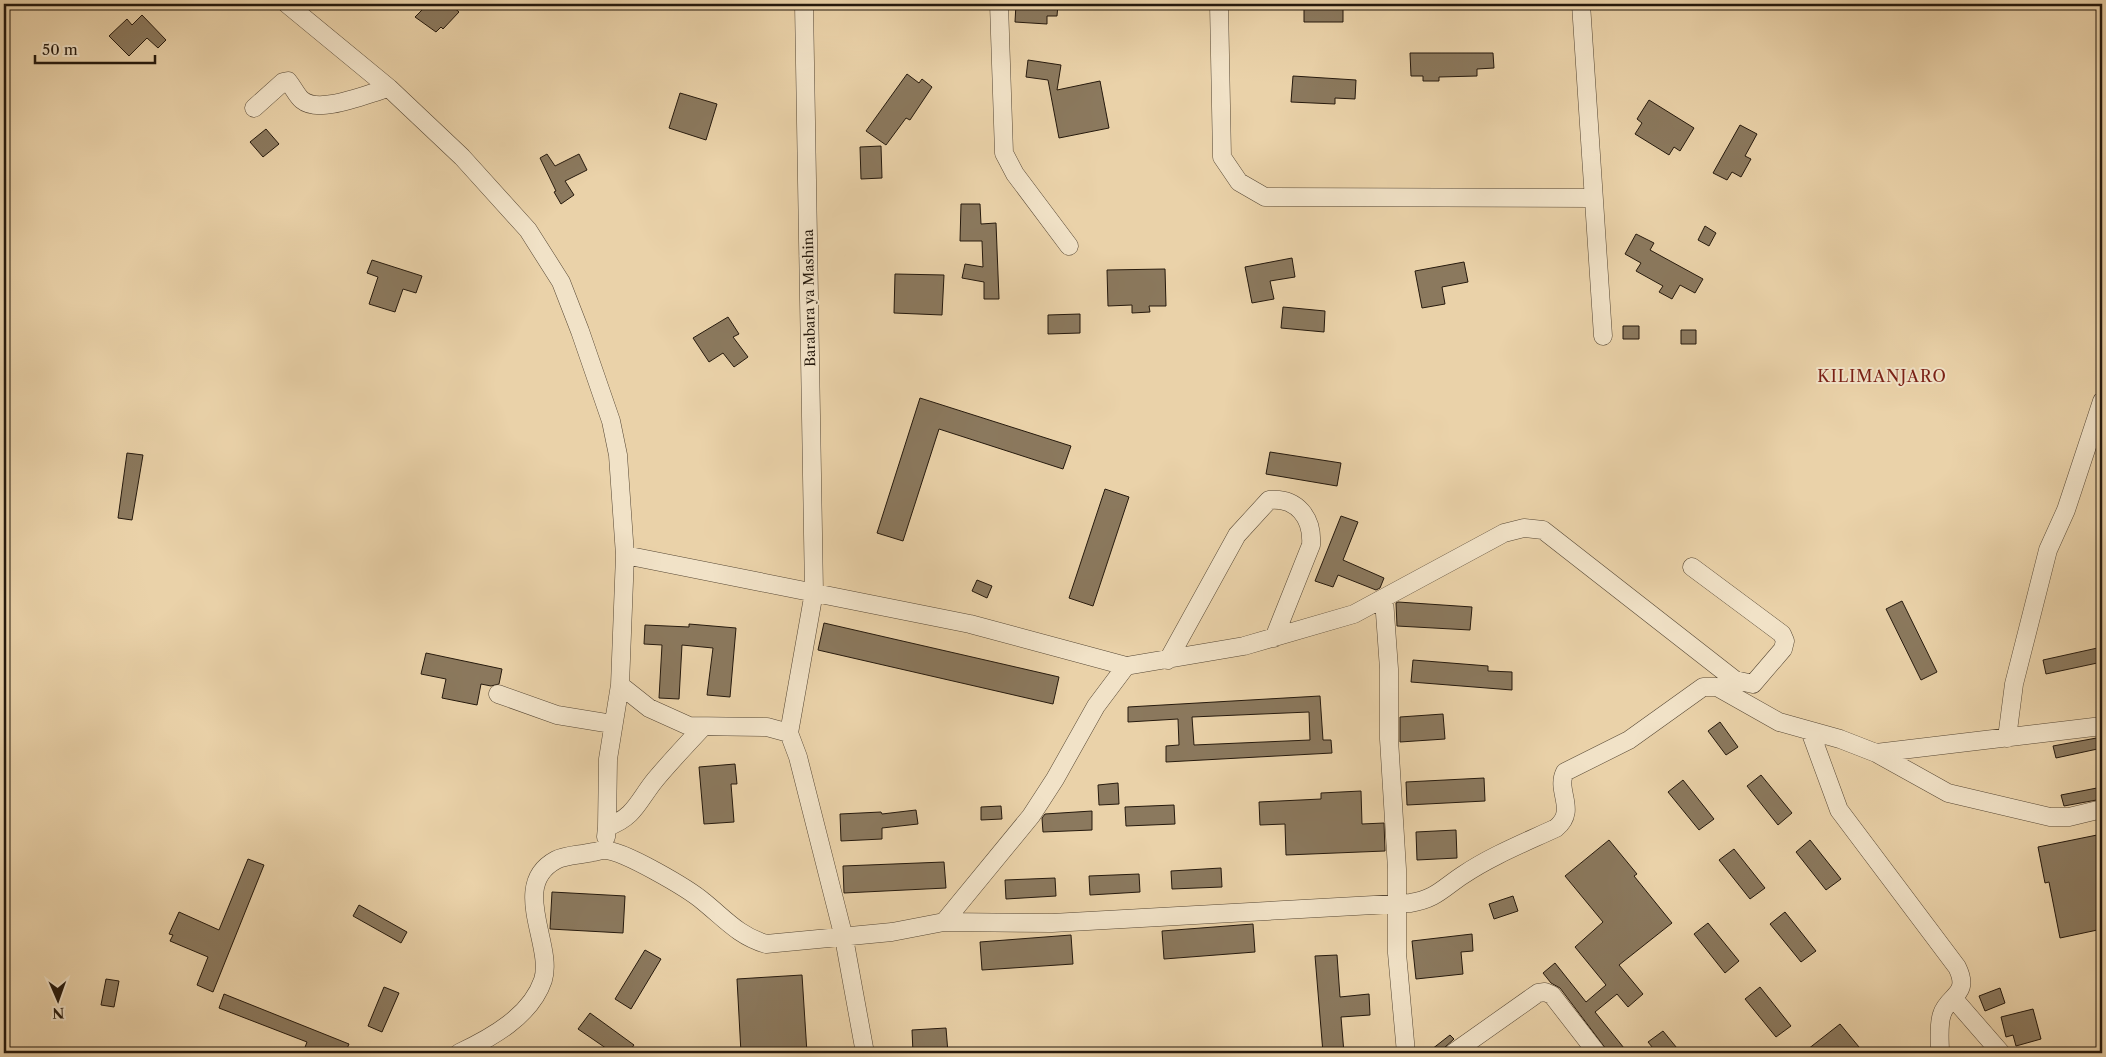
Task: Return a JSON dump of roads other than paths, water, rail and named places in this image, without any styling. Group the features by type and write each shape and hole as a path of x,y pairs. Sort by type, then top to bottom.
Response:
{"street":[{"path":"287,4 389,88 462,157 528,230 560,282 611,421 619,464 625,555 620,685 612,724 608,759 607,827 604,850"},
{"name":"Barabara ya Mashina","path":"789,733 814,592 804,4"},
{"path":"999,4 1004,153 1015,174 1069,246"},
{"path":"1219,4 1222,157 1239,182 1265,197 1593,198"},
{"path":"1581,4 1603,336"},
{"path":"254,108 283,82 288,81 301,100 310,105 325,106 389,88"},
{"path":"2007,738 2014,684 2048,550 2066,510 2102,401"},
{"path":"1168,660 1237,535 1269,500 1282,498 1295,504 1312,531 1311,545 1274,638"},
{"path":"625,555 970,624 1126,666 1244,646 1354,614 1504,533 1524,528 1543,530 1735,680 1753,684"},
{"path":"1692,567 1782,634 1785,641 1783,649 1753,684 1745,705"},
{"path":"1384,599 1389,669 1388,740 1398,904 1397,952 1406,1053"},
{"path":"944,922 1030,816 1055,778 1096,706 1126,666"},
{"path":"620,685 649,708 675,722 702,728 767,727 789,733 798,757 844,938 865,1053"},
{"path":"459,1053 490,1038 513,1019 536,995 543,979 546,963 534,905 535,886 540,877 556,860 604,850 619,854 677,883 704,901 734,929 752,940 766,944 844,938 944,922 1052,922 1426,901 1440,893 1464,874 1556,828 1562,823 1567,806 1562,778 1565,772 1629,740 1703,687 1717,687 1745,705 1779,722 1876,753 1948,793 2000,807 2050,817 2069,817 2102,809"},
{"path":"498,694 557,715 612,724"},
{"path":"1876,753 2102,726"},
{"path":"607,827 621,822 633,813 654,781 702,728"},
{"path":"1810,731 1839,810 1958,967 1963,977 1961,988 1942,1013 1940,1053"},
{"path":"1453,1053 1538,993 1546,992 1552,995 1597,1053"},
{"path":"1954,999 2001,1053"}],"district":[{"name":"KILIMANJARO","path":"1882,376"}]}
